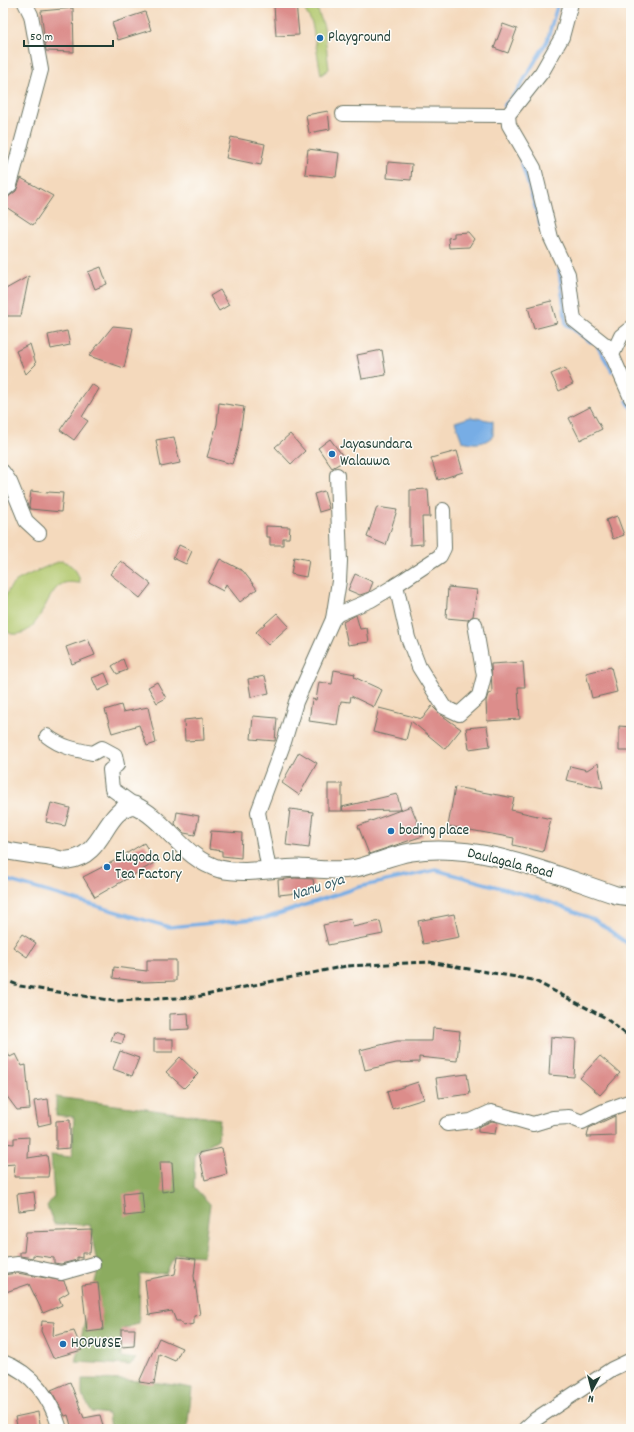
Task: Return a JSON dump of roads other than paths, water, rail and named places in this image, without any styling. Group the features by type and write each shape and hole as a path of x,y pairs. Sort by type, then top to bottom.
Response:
{"main road":[{"name":"Daulagala Road","path":"134,805 150,816 193,856 205,863 220,868 241,871 298,868 336,871 356,868 411,852 451,851 479,853 520,863 616,894 631,897"},
{"path":"3,850 67,860 82,855 96,846 121,810 134,805"}],"street":[{"path":"3,191 10,185 41,70 31,15 25,3"},
{"path":"571,3 562,37 542,72 508,115 509,125 534,168 551,238 568,274 574,320 607,346 631,398"},
{"path":"343,114 508,115"},
{"path":"612,355 621,336 631,328"},
{"path":"3,472 10,482 26,521 39,533"},
{"path":"268,870 258,812 284,742 296,702 333,619 340,568 337,475"},
{"path":"333,619 338,614 371,600 440,556 444,548 443,510"},
{"path":"396,585 408,638 419,667 444,707 459,714 479,696 484,676 475,624"},
{"path":"47,736 59,745 93,753 102,748 115,755 117,765 110,770 112,789 134,805"},
{"path":"447,1124 471,1121 491,1112 533,1124 553,1118 569,1117 582,1122 604,1111 631,1101"},
{"path":"3,1266 18,1264 61,1274 93,1264"},
{"path":"525,1429 536,1419 612,1369 631,1360"},
{"path":"3,1362 25,1373 36,1384 47,1399 60,1429"}],"water":[{"path":"471,417 493,421 493,436 486,441 479,443 462,441 455,422"}],"waterway":[{"path":"504,106 518,90 547,41 558,3"},
{"path":"519,154 542,230"},
{"path":"559,270 566,324 591,342"},
{"path":"598,347 612,371"},
{"path":"627,401 631,408"},
{"name":"Nanu oya","path":"3,879 169,927 266,918 359,887 436,870 545,900 595,920 631,946"}],"railway":[{"path":"3,979 20,986 115,1001 196,997 346,966 429,962 533,980 604,1017 631,1038"}],"place":[{"name":"Playground","path":"320,38"},
{"name":"Jayasundara Walauwa","path":"332,454"},
{"name":"boding place","path":"391,831"},
{"name":"Elugoda Old Tea Factory","path":"107,867"},
{"name":"HOPU8SE","path":"63,1344"}]}
